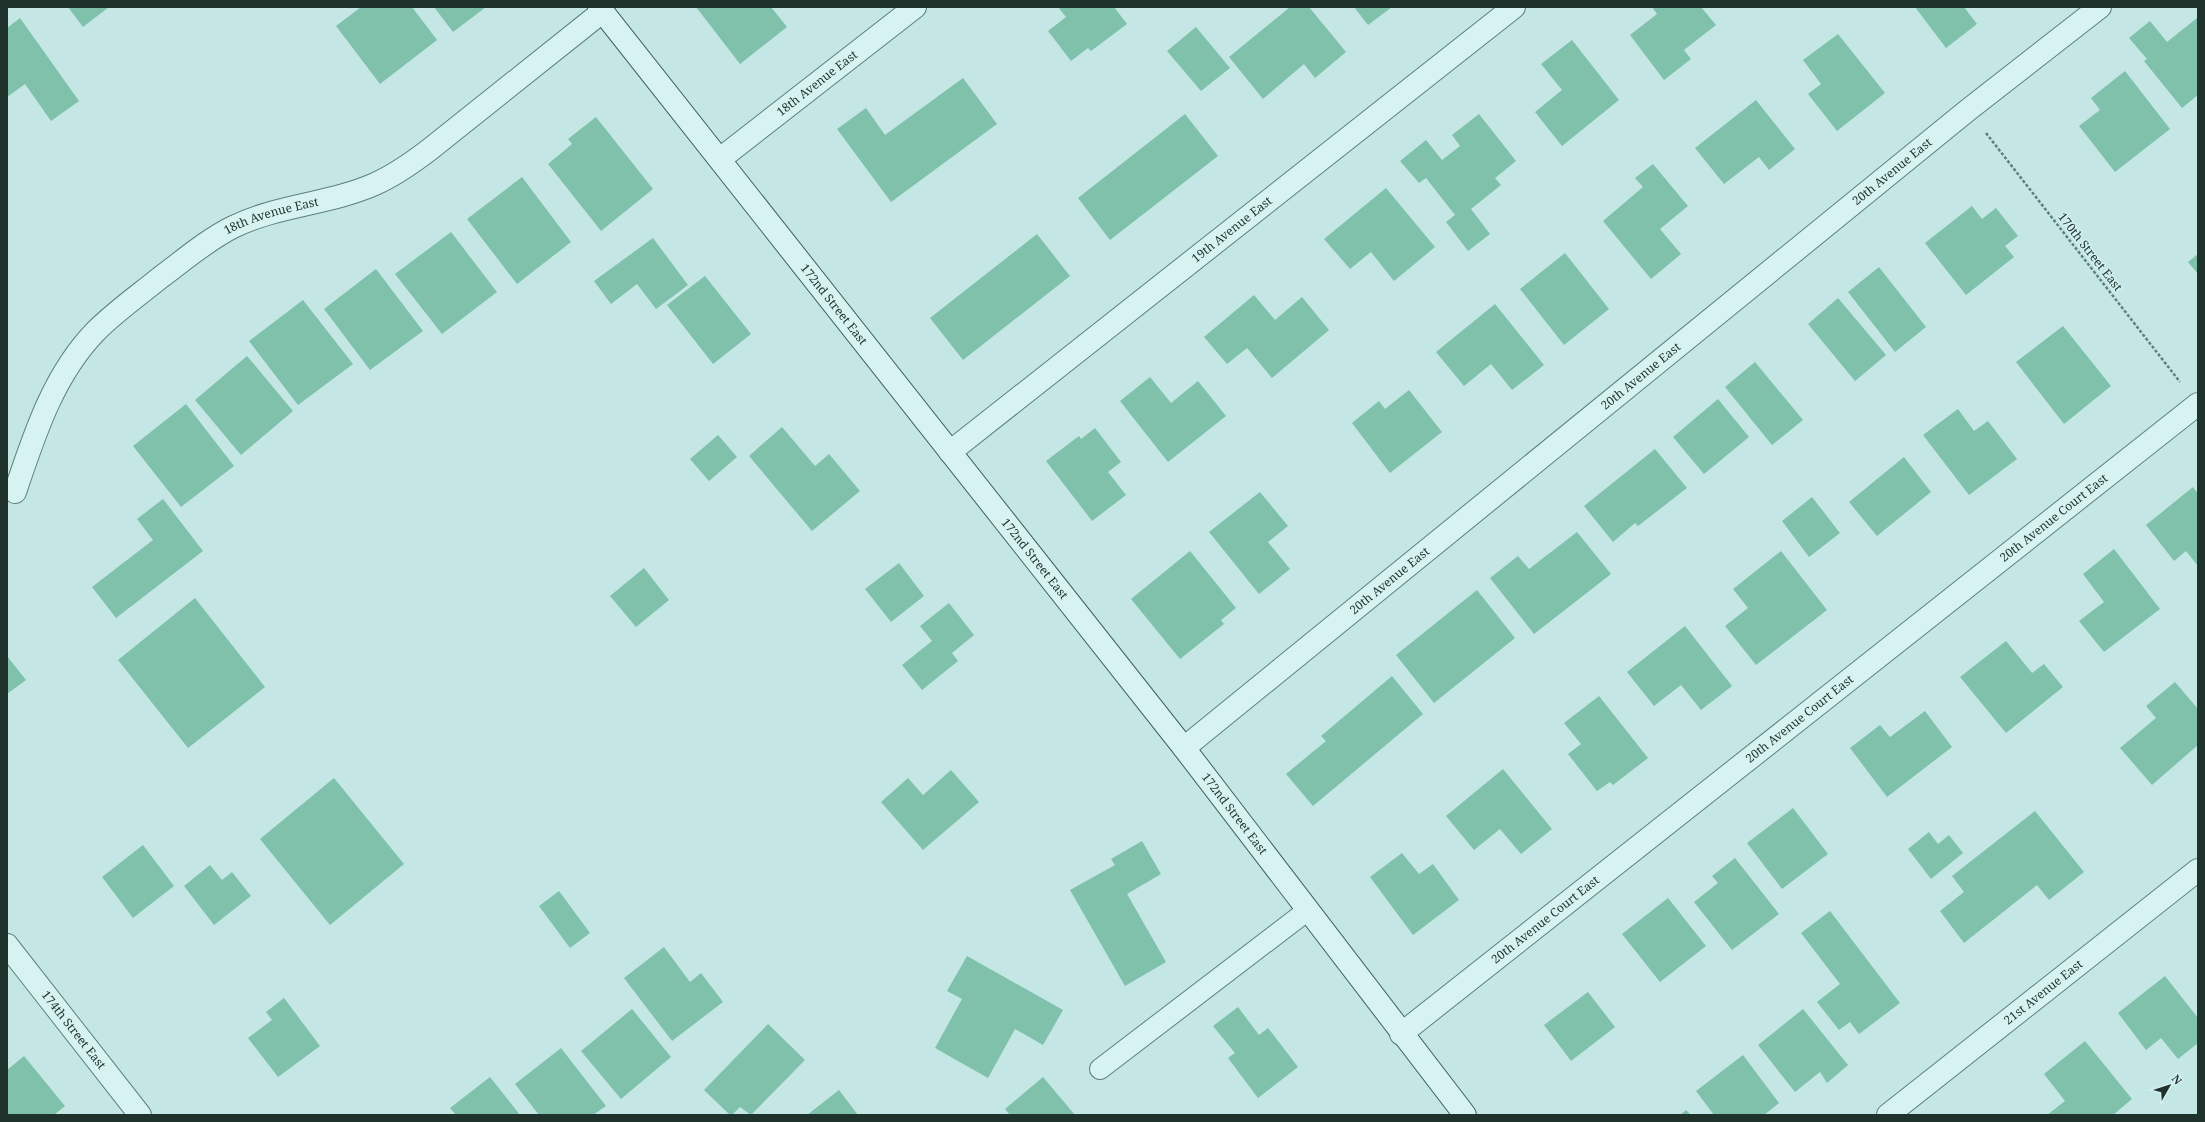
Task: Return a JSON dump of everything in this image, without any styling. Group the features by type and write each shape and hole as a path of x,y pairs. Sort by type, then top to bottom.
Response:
{"street":[{"name":"18th Avenue East","path":"720,159 915,7"},
{"name":"19th Avenue East","path":"950,452 1514,7"},
{"name":"20th Avenue East","path":"1184,748 1968,110 2100,7"},
{"name":"18th Avenue East","path":"15,492 37,426 71,362 95,332 119,311 197,250 233,227 276,212 374,184 402,170 429,150 600,9"},
{"name":"172nd Street East","path":"600,9 1184,748 1401,1034 1465,1115"},
{"name":"20th Avenue Court East","path":"1401,1034 2198,404"},
{"name":"21st Avenue East","path":"1888,1115 2198,870"},
{"name":"174th Street East","path":"7,945 140,1115"}],"lane":[{"path":"1100,1069 1308,910"}],"path":[{"name":"170th Street East","path":"1968,110 2198,404"}],"building":[{"path":"68,7 109,7 83,27"},
{"path":"361,7 412,7 437,40 380,84 336,26"},
{"path":"434,7 486,7 453,32"},
{"path":"696,7 771,7 787,27 740,64"},
{"path":"1058,7 1114,7 1127,24 1091,51 1088,48 1071,61 1048,31 1066,17"},
{"path":"1290,7 1309,7 1346,52 1315,78 1304,64 1263,99 1229,57"},
{"path":"1354,7 1392,7 1368,25"},
{"path":"1652,7 1701,7 1716,25 1684,50 1691,59 1664,80 1630,35 1657,14"},
{"path":"1915,7 1964,7 1977,24 1946,48"},
{"path":"20,18 79,101 51,121 25,84 7,97 7,28"},
{"path":"2197,18 2198,95 2182,108 2144,61 2147,59 2129,38 2150,21 2167,42"},
{"path":"1196,27 1230,68 1201,91 1167,51"},
{"path":"1838,34 1885,93 1837,131 1808,94 1821,84 1803,60"},
{"path":"1572,40 1619,100 1562,146 1535,112 1562,90 1541,64"},
{"path":"2125,71 2170,129 2115,172 2079,126 2100,110 2091,98"},
{"path":"963,78 997,124 891,202 837,129 866,108 885,135"},
{"path":"1756,100 1795,149 1769,170 1759,157 1724,184 1695,148"},
{"path":"1185,114 1218,156 1110,240 1078,198"},
{"path":"1479,114 1516,161 1495,178 1501,185 1471,209 1490,234 1468,251 1446,222 1455,215 1426,178 1419,183 1400,161 1426,140 1442,160 1460,146 1452,135"},
{"path":"596,117 653,189 601,231 548,164 572,144 568,139"},
{"path":"1653,164 1688,206 1660,229 1681,254 1651,279 1603,221 1643,187 1635,178"},
{"path":"522,177 571,242 517,284 467,219"},
{"path":"1386,188 1435,247 1394,281 1371,252 1350,269 1324,239"},
{"path":"1972,206 1982,219 1996,208 2018,236 2005,246 2014,257 1966,295 1925,243"},
{"path":"451,232 497,292 442,334 395,274"},
{"path":"1037,234 1070,276 963,360 930,318"},
{"path":"653,238 688,285 656,309 637,284 611,304 594,281"},
{"path":"1565,253 1609,309 1564,345 1520,289"},
{"path":"2198,254 2198,274 2188,262"},
{"path":"1879,267 1926,327 1895,352 1848,292"},
{"path":"376,269 423,331 370,370 324,309"},
{"path":"705,276 751,334 713,364 667,305"},
{"path":"1254,295 1275,320 1302,297 1329,330 1272,378 1247,348 1227,364 1204,337"},
{"path":"1838,298 1886,355 1855,381 1808,324"},
{"path":"303,300 353,364 298,405 249,341"},
{"path":"1495,304 1544,365 1512,390 1491,364 1464,386 1436,352"},
{"path":"2063,326 2111,386 2064,424 2016,362"},
{"path":"247,356 293,411 241,455 195,400"},
{"path":"1755,362 1803,420 1772,445 1725,387"},
{"path":"1150,377 1171,403 1198,381 1226,416 1168,462 1120,401"},
{"path":"1409,390 1442,432 1390,473 1352,423 1379,401 1385,409"},
{"path":"1718,399 1749,437 1704,474 1673,437"},
{"path":"186,404 234,466 181,507 133,446"},
{"path":"1958,409 1974,431 1988,421 2017,459 1969,495 1923,435"},
{"path":"782,427 815,466 829,454 860,491 812,531 749,456"},
{"path":"1095,428 1121,462 1108,472 1126,495 1092,521 1046,461 1079,436 1081,439"},
{"path":"718,435 737,457 709,481 690,459"},
{"path":"1655,449 1687,488 1638,526 1635,523 1613,542 1584,506"},
{"path":"1904,457 1931,492 1877,536 1849,502"},
{"path":"2193,487 2198,494 2198,566 2186,551 2174,561 2146,525"},
{"path":"1260,492 1288,526 1268,542 1290,569 1259,594 1209,532"},
{"path":"1812,497 1840,533 1809,557 1782,521"},
{"path":"163,499 203,551 116,618 92,587 153,540 137,519"},
{"path":"1577,532 1611,574 1534,634 1490,578 1518,556 1529,569"},
{"path":"2114,549 2160,609 2104,652 2079,621 2104,602 2083,574"},
{"path":"1190,551 1236,608 1221,620 1224,624 1180,659 1131,599"},
{"path":"1781,551 1827,610 1756,665 1725,626 1748,608 1733,589"},
{"path":"899,563 924,596 891,622 865,589"},
{"path":"644,568 669,600 636,627 610,596"},
{"path":"1477,590 1515,638 1434,703 1396,655"},
{"path":"195,598 265,687 188,748 118,660"},
{"path":"949,603 974,635 952,653 958,661 922,690 902,665 932,641 920,626"},
{"path":"1685,626 1732,686 1701,710 1681,685 1654,706 1627,672"},
{"path":"2006,641 2032,673 2044,664 2063,687 2006,733 1960,677"},
{"path":"7,656 26,680 7,694"},
{"path":"1392,676 1423,714 1313,806 1286,774 1326,741 1321,736"},
{"path":"2175,682 2198,709 2198,745 2152,785 2120,748 2156,718 2146,706"},
{"path":"1599,696 1648,758 1613,785 1610,782 1597,791 1568,754 1581,744 1564,723"},
{"path":"1925,711 1952,747 1887,797 1850,748 1880,725 1890,737"},
{"path":"1503,769 1552,829 1521,854 1500,829 1474,850 1446,816"},
{"path":"951,770 979,802 923,850 881,802 908,778 923,795"},
{"path":"334,778 404,864 330,925 260,839"},
{"path":"1793,808 1828,854 1782,889 1747,843"},
{"path":"2035,811 2084,872 2049,900 2037,885 1964,943 1940,911 1964,892 1952,876"},
{"path":"1929,832 1938,844 1949,835 1963,853 1931,879 1908,849"},
{"path":"1142,841 1161,874 1127,894 1166,962 1125,986 1070,890 1115,865 1111,859"},
{"path":"143,845 174,886 133,918 102,877"},
{"path":"1402,853 1419,874 1433,864 1459,900 1413,935 1370,877"},
{"path":"1735,858 1779,914 1732,950 1694,902 1718,883 1712,876"},
{"path":"210,865 222,880 232,872 251,896 214,925 184,886"},
{"path":"559,891 590,933 570,948 539,906"},
{"path":"1668,898 1706,946 1660,982 1622,934"},
{"path":"1830,911 1900,1003 1859,1034 1850,1022 1839,1030 1817,1002 1840,984 1801,933"},
{"path":"664,947 690,982 701,973 723,1002 672,1041 624,978"},
{"path":"967,956 1063,1010 1043,1045 1015,1029 988,1078 935,1048 962,999 947,991"},
{"path":"2165,976 2198,1018 2198,1043 2178,1059 2161,1038 2146,1050 2118,1013"},
{"path":"1588,992 1615,1027 1571,1061 1544,1025"},
{"path":"284,998 320,1046 278,1077 248,1038 272,1020 266,1012"},
{"path":"1238,1007 1259,1035 1268,1028 1298,1067 1258,1098 1228,1058 1235,1053 1213,1026"},
{"path":"632,1009 671,1057 621,1099 581,1051"},
{"path":"1803,1009 1848,1065 1827,1083 1820,1072 1795,1092 1758,1045"},
{"path":"768,1024 805,1060 751,1115 740,1107 732,1115 730,1115 704,1090"},
{"path":"2085,1041 2132,1099 2113,1115 2047,1115 2065,1101 2044,1074"},
{"path":"561,1048 606,1106 593,1115 539,1115 515,1084"},
{"path":"1743,1055 1779,1103 1764,1115 1714,1115 1696,1091"},
{"path":"24,1056 65,1106 54,1115 7,1115 7,1070"},
{"path":"490,1077 520,1115 456,1115 450,1108"},
{"path":"1043,1077 1075,1115 1010,1115 1005,1109"},
{"path":"839,1090 858,1115 807,1115"},
{"path":"1686,1110 1691,1115 1680,1115"}]}
